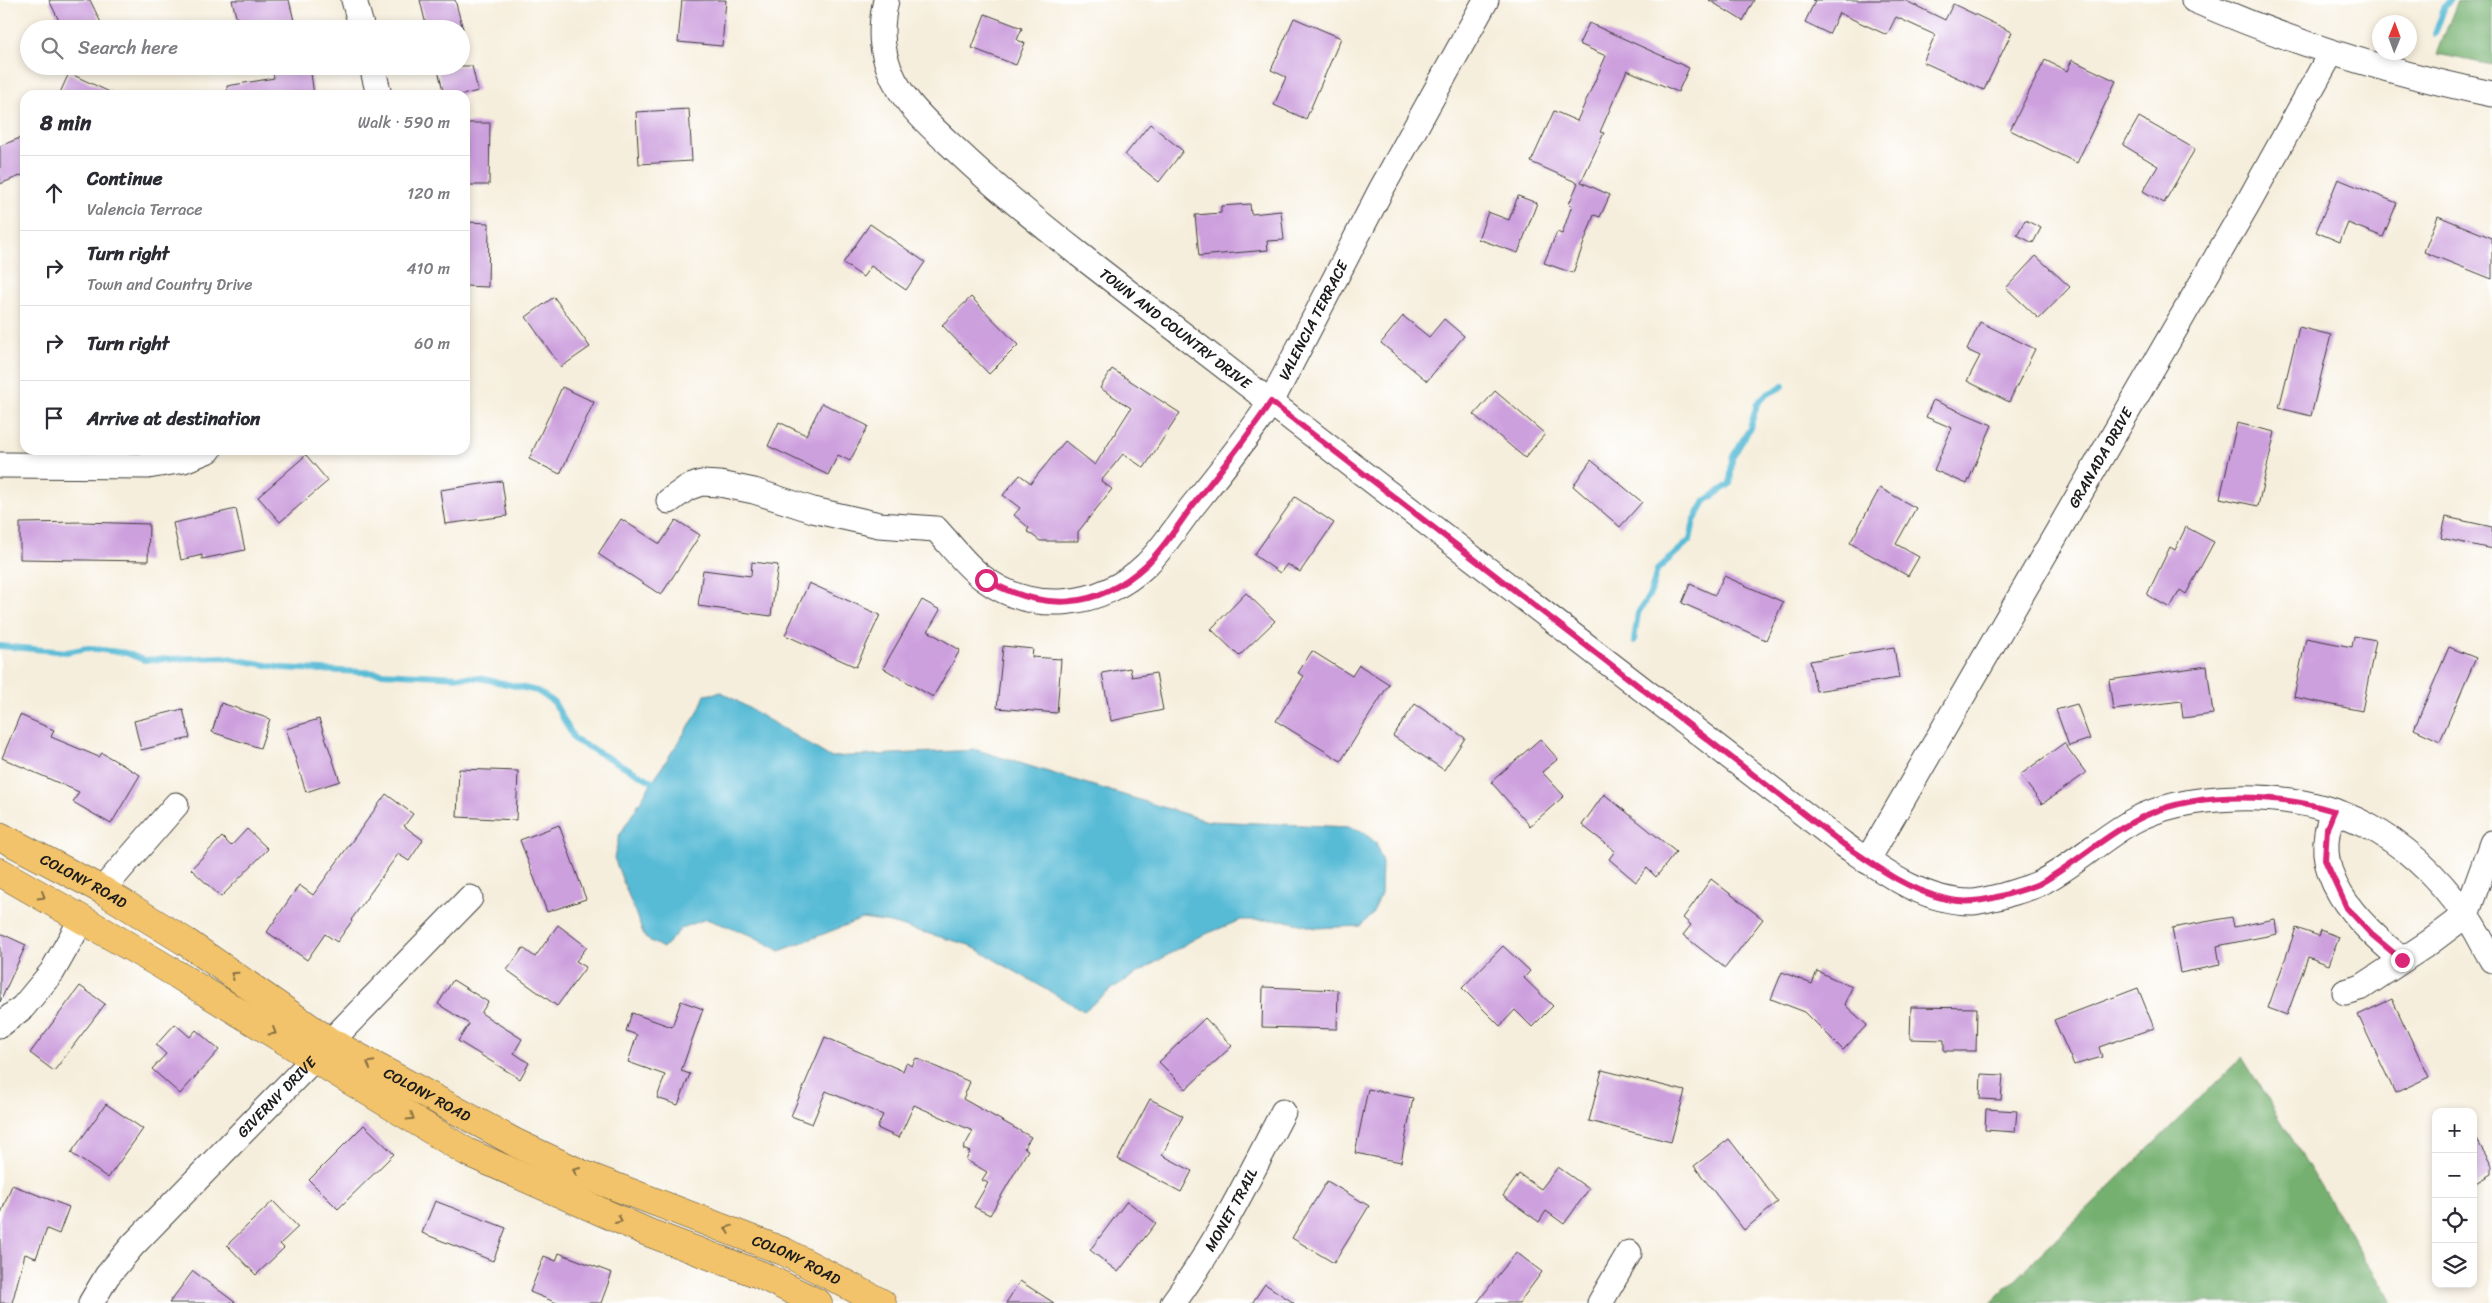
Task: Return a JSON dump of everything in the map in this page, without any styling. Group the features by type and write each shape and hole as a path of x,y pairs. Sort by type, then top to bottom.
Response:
{"main road":[{"name":"COLONY ROAD","path":"0,836 102,890 186,942 322,1049 467,1152 647,1232 761,1275 818,1303"},
{"name":"COLONY ROAD","path":"0,872 82,919 322,1049 580,1173 785,1252 882,1303"}],"street":[{"path":"354,0 360,20"},
{"name":"TOWN AND COUNTRY DRIVE","path":"886,0 882,20 885,57 901,93 919,115 994,187 1867,860 1924,892 1947,900 1983,901 2039,883 2066,867 2120,829 2165,808 2211,799 2251,798 2296,803 2334,811 2358,819 2400,845 2433,874 2466,915 2492,960"},
{"name":"VALENCIA TERRACE","path":"669,501 687,488 701,483 720,484 754,491 813,510 879,525 936,529 976,573 1009,593 1035,601 1058,603 1097,596 1125,582 1147,564 1252,430 1271,402 1382,188 1486,0"},
{"path":"2194,0 2274,34 2331,53 2492,94"},
{"name":"GRANADA DRIVE","path":"1867,860 2248,203 2331,53"},
{"path":"374,75 378,90"},
{"path":"0,465 148,466 184,460 196,455"},
{"path":"102,890 176,805"},
{"path":"2334,811 2327,828 2325,860 2347,908 2371,934 2402,960"},
{"path":"2345,992 2362,987 2430,942 2466,915 2492,842"},
{"name":"GIVERNY DRIVE","path":"92,1303 107,1276 132,1245 470,898"},
{"path":"0,1025 23,1007 52,972 82,919"},
{"name":"MONET TRAIL","path":"1173,1303 1203,1260 1226,1221 1283,1112"},
{"path":"1600,1303 1629,1253"}],"green space":[{"path":"2458,0 2492,0 2492,65 2437,54"},
{"path":"2242,1057 2392,1303 1991,1303"}],"water":[{"path":"722,692 830,757 977,750 1208,821 1350,827 1362,831 1376,843 1382,862 1381,894 1372,915 1360,926 1316,928 1283,920 1241,920 1196,938 1116,986 1084,1011 969,945 890,923 862,919 780,951 753,936 706,919 682,928 663,948 645,938 614,858 619,836 697,714 705,695"}],"building":[{"path":"49,0 90,0 100,20 59,20"},
{"path":"232,0 289,0 294,20 237,20"},
{"path":"420,0 455,0 461,20 425,20"},
{"path":"682,0 726,0 722,46 678,42"},
{"path":"1709,0 1754,0 1743,21"},
{"path":"1812,0 1904,0 1945,20 1953,4 2012,32 1984,90 1923,62 1935,35 1896,17 1887,35 1839,13 1829,34 1805,22 1815,1"},
{"path":"985,14 1022,28 1017,40 1025,43 1016,65 972,48"},
{"path":"1294,18 1341,38 1306,119 1274,105 1286,77 1271,70"},
{"path":"1589,23 1689,68 1678,92 1627,70 1600,132 1604,133 1581,182 1610,195 1600,217 1594,215 1573,273 1544,263 1557,232 1562,234 1572,205 1569,204 1578,183 1531,162 1554,111 1577,121 1606,56 1579,44"},
{"path":"2045,60 2067,71 2072,60 2116,81 2077,163 2010,130"},
{"path":"470,66 472,66 478,91 470,93 470,90 443,90 439,75 470,75"},
{"path":"68,75 73,75 105,90 61,90"},
{"path":"274,75 311,75 313,90 227,90 227,86 274,78"},
{"path":"689,109 692,161 639,164 636,112"},
{"path":"2139,117 2195,149 2164,203 2143,191 2158,166 2123,145"},
{"path":"470,123 490,123 489,185 470,185"},
{"path":"1150,124 1183,151 1159,182 1125,155"},
{"path":"20,138 20,176 0,184 0,146"},
{"path":"2338,179 2397,203 2383,237 2348,223 2340,242 2316,232"},
{"path":"1518,196 1537,203 1518,253 1478,239 1488,212 1509,220"},
{"path":"1250,204 1251,214 1281,211 1284,240 1267,241 1268,250 1199,256 1195,215 1221,213 1221,206"},
{"path":"2438,216 2492,238 2492,279 2424,252"},
{"path":"2025,220 2041,228 2033,243 2017,235"},
{"path":"470,222 489,223 488,287 470,286"},
{"path":"870,224 925,262 906,290 871,266 863,277 843,263"},
{"path":"2036,256 2070,287 2039,319 2006,288"},
{"path":"554,297 590,347 561,367 526,317"},
{"path":"971,297 1018,345 989,374 942,325"},
{"path":"1403,316 1429,337 1444,319 1464,336 1427,381 1381,343"},
{"path":"1980,322 2035,349 2009,402 1967,381 1980,356 1967,350"},
{"path":"2299,327 2331,335 2311,416 2279,408"},
{"path":"1112,369 1180,413 1144,468 1123,454 1101,481 1112,489 1078,532 1078,541 1040,541 1027,531 1029,528 1014,515 1020,508 1003,495 1020,475 1031,483 1065,441 1095,465 1131,408 1100,388"},
{"path":"562,387 594,402 560,474 529,459"},
{"path":"1495,391 1545,434 1525,458 1474,415"},
{"path":"1933,400 1992,425 1967,484 1934,470 1952,428 1926,417"},
{"path":"822,403 868,426 850,461 838,455 828,475 768,446 779,422 806,435"},
{"path":"2237,423 2275,432 2258,506 2220,498"},
{"path":"306,455 328,481 280,522 258,497"},
{"path":"1591,460 1642,502 1620,527 1573,486"},
{"path":"502,481 507,516 445,524 440,490"},
{"path":"1880,488 1916,508 1896,544 1919,557 1908,576 1850,543"},
{"path":"1295,497 1334,523 1300,572 1287,564 1280,573 1254,555"},
{"path":"236,509 245,550 202,559 202,555 181,560 173,523"},
{"path":"2446,517 2492,527 2492,549 2441,538"},
{"path":"621,519 660,544 676,520 700,535 661,595 598,554"},
{"path":"20,523 149,524 148,561 20,559"},
{"path":"2186,527 2214,542 2186,594 2180,590 2170,608 2147,595 2170,547 2175,550"},
{"path":"752,562 778,565 771,616 698,606 703,570 751,576"},
{"path":"1724,576 1783,602 1766,640 1682,603 1690,584 1715,595"},
{"path":"809,583 880,615 856,667 785,635"},
{"path":"1246,593 1275,621 1239,656 1211,629"},
{"path":"922,600 940,610 928,631 960,650 933,697 883,668"},
{"path":"2354,636 2376,640 2362,711 2294,697 2306,638 2352,647"},
{"path":"1003,646 1033,649 1032,657 1061,659 1057,713 997,708"},
{"path":"1894,647 1899,678 1816,691 1810,661"},
{"path":"2449,647 2476,658 2440,741 2414,729"},
{"path":"1312,651 1352,676 1359,665 1389,684 1341,761 1276,721 1304,676 1298,673"},
{"path":"2207,666 2213,714 2183,718 2181,701 2113,710 2109,680"},
{"path":"1130,668 1132,677 1156,673 1163,710 1111,721 1102,673"},
{"path":"221,703 270,719 260,748 212,732"},
{"path":"1415,704 1465,738 1444,770 1393,736"},
{"path":"2077,704 2090,739 2069,746 2056,710"},
{"path":"183,709 190,738 141,750 134,721"},
{"path":"20,715 54,730 51,737 99,757 102,753 140,775 111,824 73,802 79,792 2,758"},
{"path":"319,719 340,781 306,792 286,729"},
{"path":"1540,739 1558,759 1542,772 1564,796 1530,826 1491,782"},
{"path":"2064,743 2086,773 2042,804 2020,775"},
{"path":"459,769 518,771 516,820 457,817"},
{"path":"386,794 413,814 404,826 423,840 409,861 398,854 337,942 325,934 307,960 267,932 299,885 313,895"},
{"path":"1604,794 1676,852 1656,877 1647,868 1636,882 1609,859 1615,851 1582,825"},
{"path":"559,825 586,899 547,912 520,840"},
{"path":"247,829 268,849 221,897 191,869 222,837 231,846"},
{"path":"1711,879 1763,919 1725,968 1683,935 1691,925 1683,918"},
{"path":"2232,917 2234,927 2275,919 2277,934 2217,946 2220,965 2180,973 2172,928"},
{"path":"558,925 587,947 576,961 586,967 557,1006 507,970 523,948 535,957"},
{"path":"2296,928 2319,936 2321,930 2339,937 2329,965 2308,957 2287,1015 2268,1008"},
{"path":"0,933 26,945 0,1002"},
{"path":"1503,946 1530,971 1524,978 1553,1006 1532,1027 1515,1010 1500,1026 1462,988"},
{"path":"1817,971 1852,987 1845,1005 1867,1025 1843,1050 1805,1012 1771,999 1782,972 1812,984"},
{"path":"453,980 488,1002 481,1013 522,1039 514,1053 529,1063 520,1079 458,1041 469,1024 438,1004"},
{"path":"80,986 105,1004 54,1071 30,1053"},
{"path":"1263,987 1338,990 1337,1029 1262,1027"},
{"path":"2138,988 2154,1028 2099,1047 2102,1057 2074,1065 2054,1020"},
{"path":"2392,999 2429,1077 2395,1093 2358,1015"},
{"path":"681,1001 703,1009 681,1071 690,1074 678,1105 657,1098 665,1075 628,1062 637,1035 626,1031 632,1013 672,1027"},
{"path":"1911,1007 1977,1008 1976,1051 1944,1051 1944,1040 1910,1039"},
{"path":"1205,1018 1232,1046 1186,1089 1159,1062"},
{"path":"175,1024 190,1037 196,1030 219,1050 180,1094 152,1069 166,1054 156,1045"},
{"path":"825,1037 903,1071 906,1063 912,1066 916,1058 970,1082 963,1099 1031,1137 1024,1148 1028,1150 990,1215 974,1207 988,1183 982,1180 987,1172 966,1160 970,1152 963,1149 973,1131 914,1105 899,1138 877,1128 883,1115 826,1091 812,1124 791,1116"},
{"path":"1602,1070 1685,1091 1671,1142 1589,1121"},
{"path":"1981,1074 2003,1075 2001,1100 1980,1099"},
{"path":"1368,1089 1413,1098 1401,1162 1355,1153"},
{"path":"1150,1099 1183,1116 1162,1155 1192,1171 1181,1192 1118,1159"},
{"path":"106,1104 143,1129 108,1178 71,1153"},
{"path":"1986,1109 2017,1111 2015,1132 1985,1130"},
{"path":"364,1125 394,1154 338,1209 309,1180"},
{"path":"1729,1139 1778,1202 1744,1230 1694,1166"},
{"path":"2477,1140 2492,1166 2492,1174 2477,1183"},
{"path":"1558,1167 1589,1189 1564,1224 1546,1211 1539,1222 1503,1196 1519,1174 1541,1189"},
{"path":"1327,1181 1369,1206 1334,1263 1292,1238"},
{"path":"12,1185 69,1207 59,1234 47,1229 36,1258 25,1254 12,1303 0,1303 0,1216"},
{"path":"273,1201 298,1227 280,1244 284,1248 256,1275 227,1245"},
{"path":"435,1201 506,1228 493,1261 422,1233"},
{"path":"1127,1201 1156,1223 1118,1272 1090,1250"},
{"path":"1516,1252 1542,1272 1519,1303 1477,1303"},
{"path":"559,1253 612,1273 601,1303 557,1303 530,1292 544,1256 556,1261"},
{"path":"193,1271 236,1303 169,1303"},
{"path":"1020,1281 1054,1303 1006,1303"},
{"path":"1265,1284 1294,1303 1252,1303"}],"waterway":[{"path":"2435,34 2445,6 2450,0"},
{"path":"1634,641 1638,613 1651,592 1657,570 1690,540 1694,521 1705,501 1730,484 1732,458 1750,428 1757,404 1764,396 1783,386"},
{"path":"0,646 67,652 87,648 126,653 144,660 223,657 282,668 480,678 537,691 554,702 575,740 659,785"}],"route":[{"path":"986,580 1009,593 1035,601 1058,603 1097,596 1125,582 1147,564 1252,430 1271,402 1470,557 1666,705 1843,844 1884,871 1924,892 1947,900 1971,902 1983,901 2025,889 2066,867 2106,837 2150,813 2165,808 2211,799 2251,798 2296,803 2334,811 2327,828 2325,860 2347,908 2371,934 2402,960"}]}
